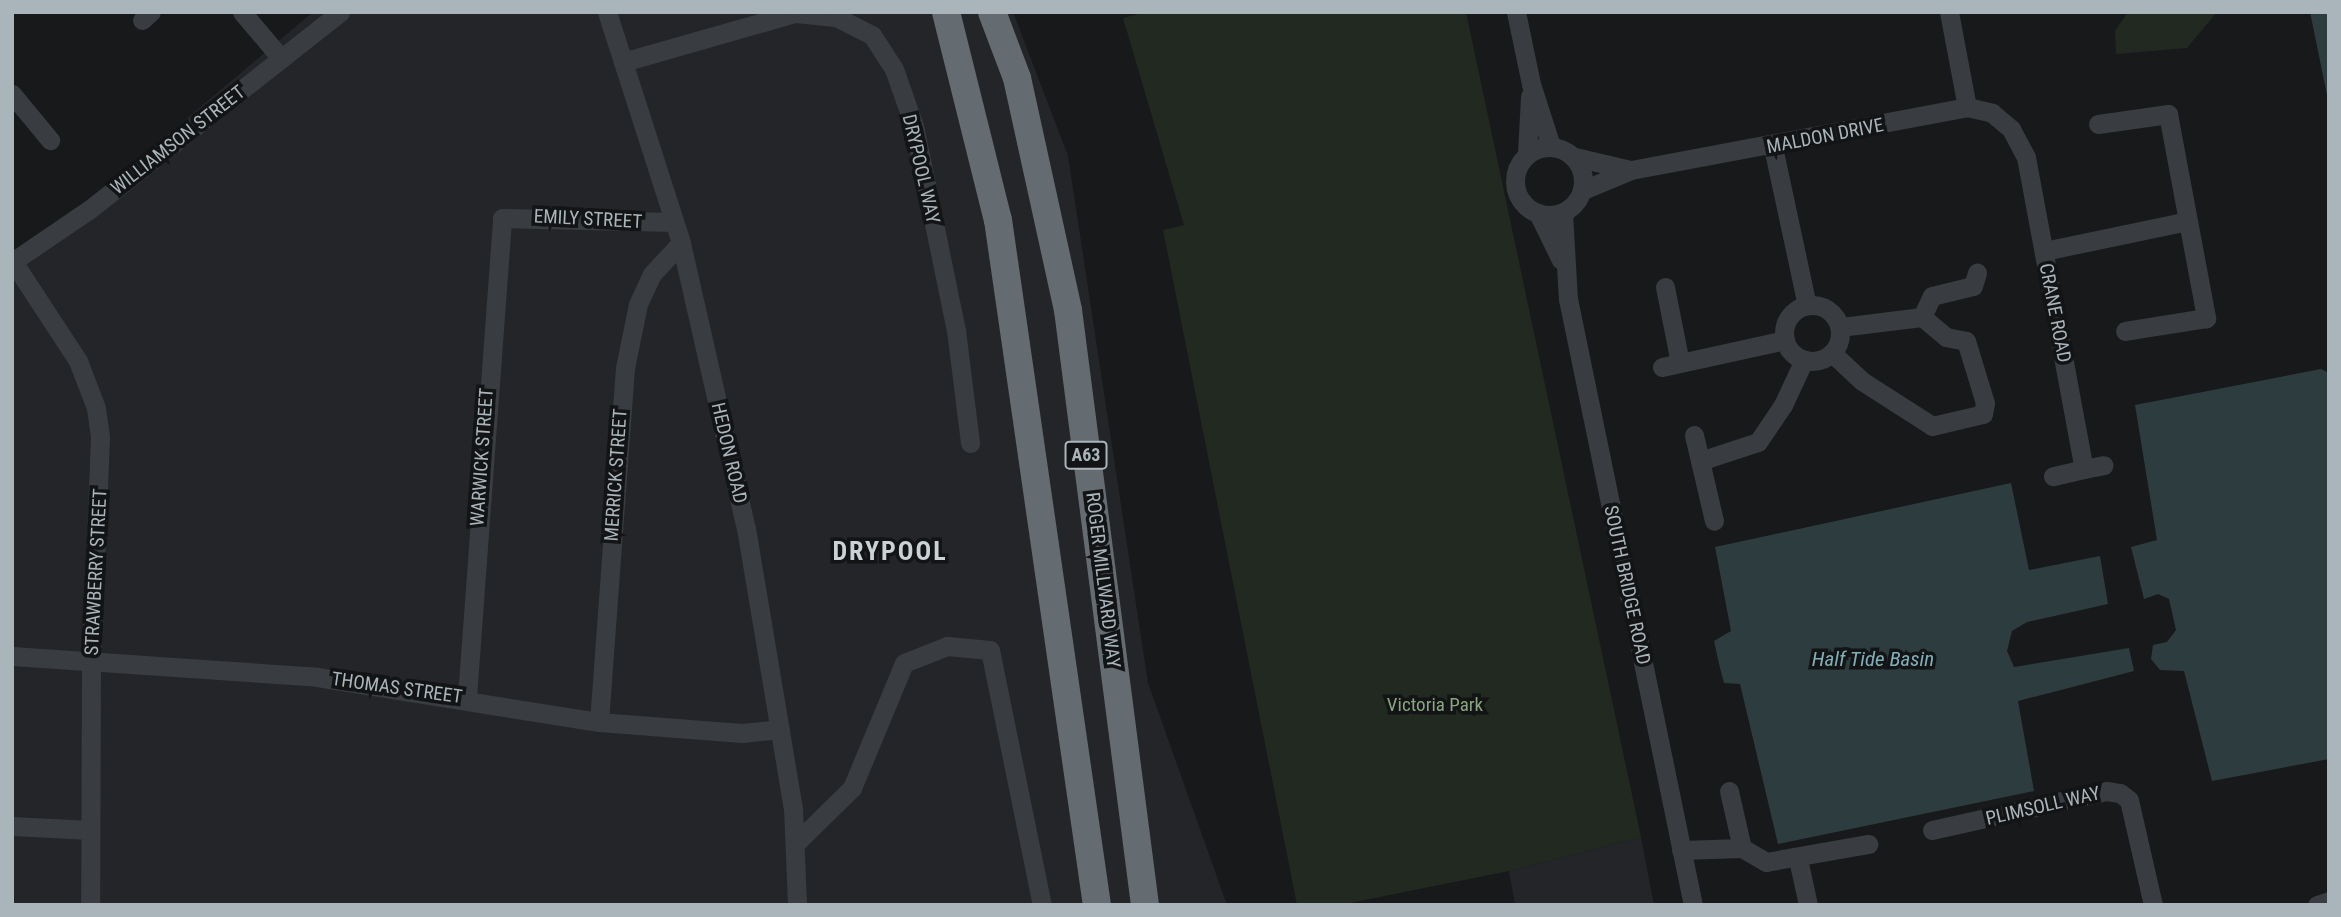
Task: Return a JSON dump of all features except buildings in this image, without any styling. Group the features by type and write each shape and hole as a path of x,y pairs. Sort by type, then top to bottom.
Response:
{"highway":[{"name":"A63","path":"934,12 964,80"},
{"name":"A63","path":"946,12 998,220 1097,905"},
{"name":"ROGER MILLWARD WAY","path":"992,12 1017,78 1068,310 1145,905"},
{"name":"A63","path":"1013,12 1026,54 1068,310"}],"street":[{"path":"242,12 280,57"},
{"name":"WILLIAMSON STREET","path":"13,261 100,202 280,57 341,12"},
{"name":"HEDON ROAD","path":"607,12 681,243 746,528 796,843 797,905"},
{"path":"1516,12 1531,85 1551,146"},
{"path":"1949,12 1967,107"},
{"name":"DRYPOOL WAY","path":"623,62 795,13 836,16 872,35 894,69 914,126 956,330 970,443"},
{"path":"1527,154 1531,85"},
{"path":"14,98 50,139"},
{"name":"CRANE ROAD","path":"1967,107 1992,113 2011,129 2026,157 2084,469"},
{"name":"MALDON DRIVE","path":"1583,190 1632,170 1773,147 1967,107"},
{"path":"2098,124 2168,114 2206,318 2125,331"},
{"path":"1551,146 1574,157 1581,167 1583,190 1563,212 1538,213 1523,203 1515,186 1519,163 1527,154 1551,146"},
{"path":"1773,147 1807,305"},
{"name":"MALDON DRIVE","path":"1574,157 1632,170"},
{"name":"SOUTH BRIDGE ROAD","path":"1563,212 1563,265 1693,905"},
{"name":"SOUTH BRIDGE ROAD","path":"1538,213 1563,265"},
{"name":"EMILY STREET","path":"502,218 674,222"},
{"name":"WARWICK STREET","path":"467,697 502,218"},
{"path":"2044,251 2188,221"},
{"name":"MERRICK STREET","path":"599,722 625,368 638,304 652,274 681,243"},
{"name":"STRAWBERRY STREET","path":"13,261 78,361 96,408 100,486 91,663 90,905"},
{"path":"1922,317 1931,296 1973,286 1976,273"},
{"path":"1665,287 1671,365 1785,340"},
{"path":"1807,305 1828,310 1840,327 1832,353 1821,360 1804,360 1793,354 1785,340 1791,315 1807,305"},
{"path":"1832,353 1862,381 1931,426 1983,414 1985,403 1966,341 1947,337 1922,317 1840,327"},
{"path":"1700,461 1758,442 1783,405 1804,360"},
{"path":"1694,435 1714,522"},
{"path":"2053,476 2104,465"},
{"path":"796,843 852,788 904,663 947,646 990,650 1042,905"},
{"name":"THOMAS STREET","path":"12,656 317,677 467,697 599,722 742,733 780,729"},
{"path":"1729,791 1742,848"},
{"name":"PLIMSOLL WAY","path":"1932,831 2107,791 2120,793 2129,800 2154,905"},
{"path":"12,826 90,830"},
{"path":"1681,850 1742,848 1766,862 1798,859 1868,844"},
{"path":"1798,859 1808,905"},
{"path":"2317,905 2329,901"}],"shaded area":[{"path":"313,12 1013,12 1068,156 1148,683 1227,905 12,905 12,266"},
{"path":"1641,837 1654,905 1515,905 1509,871"}],"green space":[{"name":"Victoria Park","path":"1146,12 1466,12 1641,837 1509,871 1340,905 1297,905 1163,230 1184,225 1123,18"},
{"path":"2128,12 2217,12 2187,48 2116,54 2115,31"}],"water":[{"path":"2310,12 2329,12 2329,105"},
{"path":"2321,369 2329,373 2329,759 2212,781 2184,671 2160,670 2151,659 2153,645 2167,642 2176,630 2169,599 2158,594 2144,599 2131,547 2157,540 2135,405"},
{"name":"Half Tide Basin","path":"2011,483 2029,570 2100,556 2108,604 2027,622 2012,631 2007,651 2014,667 2129,648 2134,671 2018,701 2034,791 1778,844 1740,684 1724,683 1714,641 1731,631 1715,547"}],"district":[{"name":"DRYPOOL","path":"890,552"}]}
